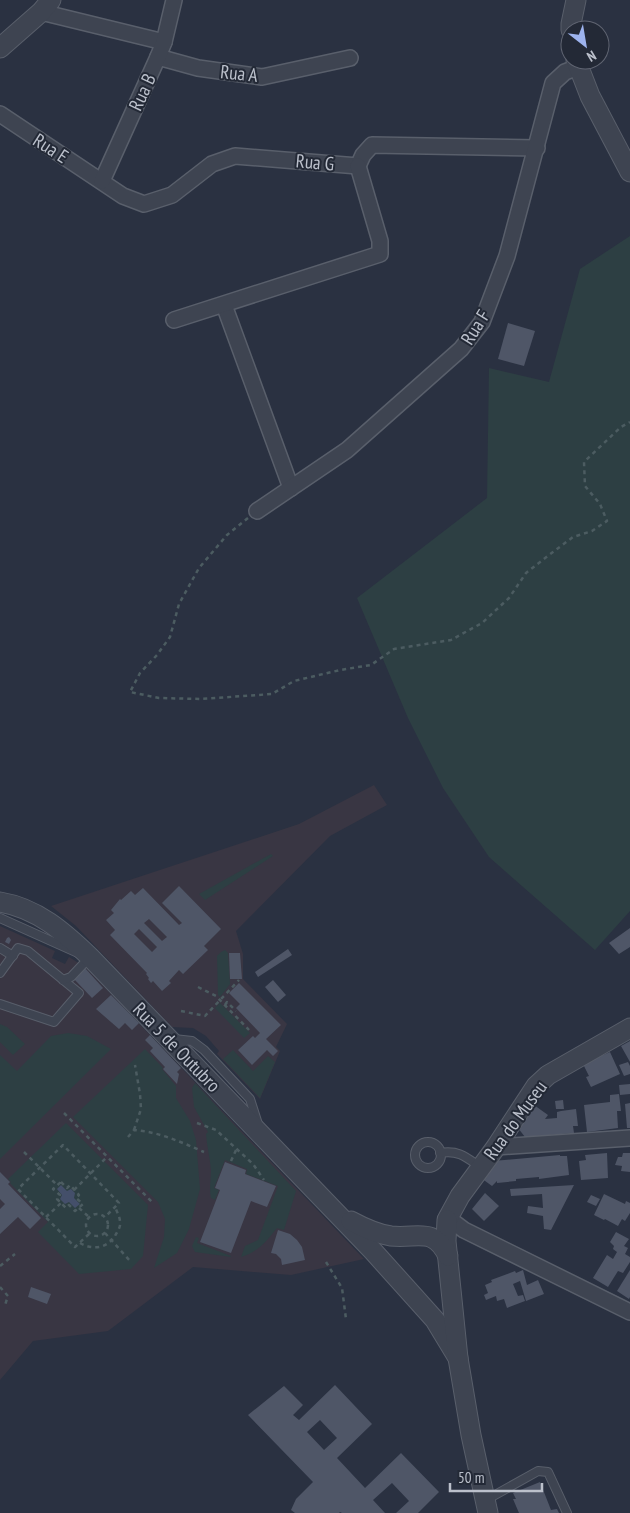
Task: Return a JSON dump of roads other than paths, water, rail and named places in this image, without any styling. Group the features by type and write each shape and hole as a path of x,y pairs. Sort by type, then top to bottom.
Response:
{"street":[{"name":"Rua B","path":"102,181 164,42 174,0"},
{"path":"572,20 576,0"},
{"path":"0,48 46,6 164,42"},
{"name":"Rua A","path":"158,57 198,68 262,77 350,58"},
{"name":"Rua F","path":"257,511 347,450 461,350 482,322 508,256 553,83 568,70"},
{"path":"580,70 590,96 630,172"},
{"name":"Rua E","path":"0,114 102,181"},
{"name":"Rua G","path":"102,181 123,196 144,204 172,195 212,164 235,156 358,166 363,155 372,145 537,148"},
{"path":"174,320 380,254 380,240 358,166"},
{"path":"224,305 291,488"},
{"name":"Rua 5 de Outubro","path":"3,905 37,914 56,926 90,957 383,1261"},
{"name":"Rua do Museu","path":"448,1219 460,1196 496,1147 532,1092 548,1075 630,1028"},
{"path":"496,1147 630,1138"},
{"name":"Rua 5 de Outubro","path":"339,1215 376,1233 396,1236"},
{"path":"448,1219 432,1230 421,1234 396,1236 388,1243 383,1261 422,1304 443,1331 458,1358"},
{"path":"448,1219 446,1240 458,1358 486,1507"},
{"path":"448,1219 464,1230 630,1312"},
{"path":"421,1234 436,1239 444,1247 448,1256"},
{"path":"422,1304 432,1307 441,1306 448,1300 452,1292"}],"lane":[{"path":"0,948 13,956"},
{"path":"0,973 18,948 28,951 79,993 54,1022 0,1004"},
{"path":"63,980 71,977 90,957"},
{"path":"440,1153 454,1152 460,1154 480,1167"},
{"path":"486,1507 538,1471 544,1471 548,1472 551,1477 567,1513"}],"water":[{"path":"61,1185 67,1191 71,1189 75,1193 74,1198 80,1204 75,1208 69,1202 65,1204 60,1199 62,1195 57,1189"}]}
